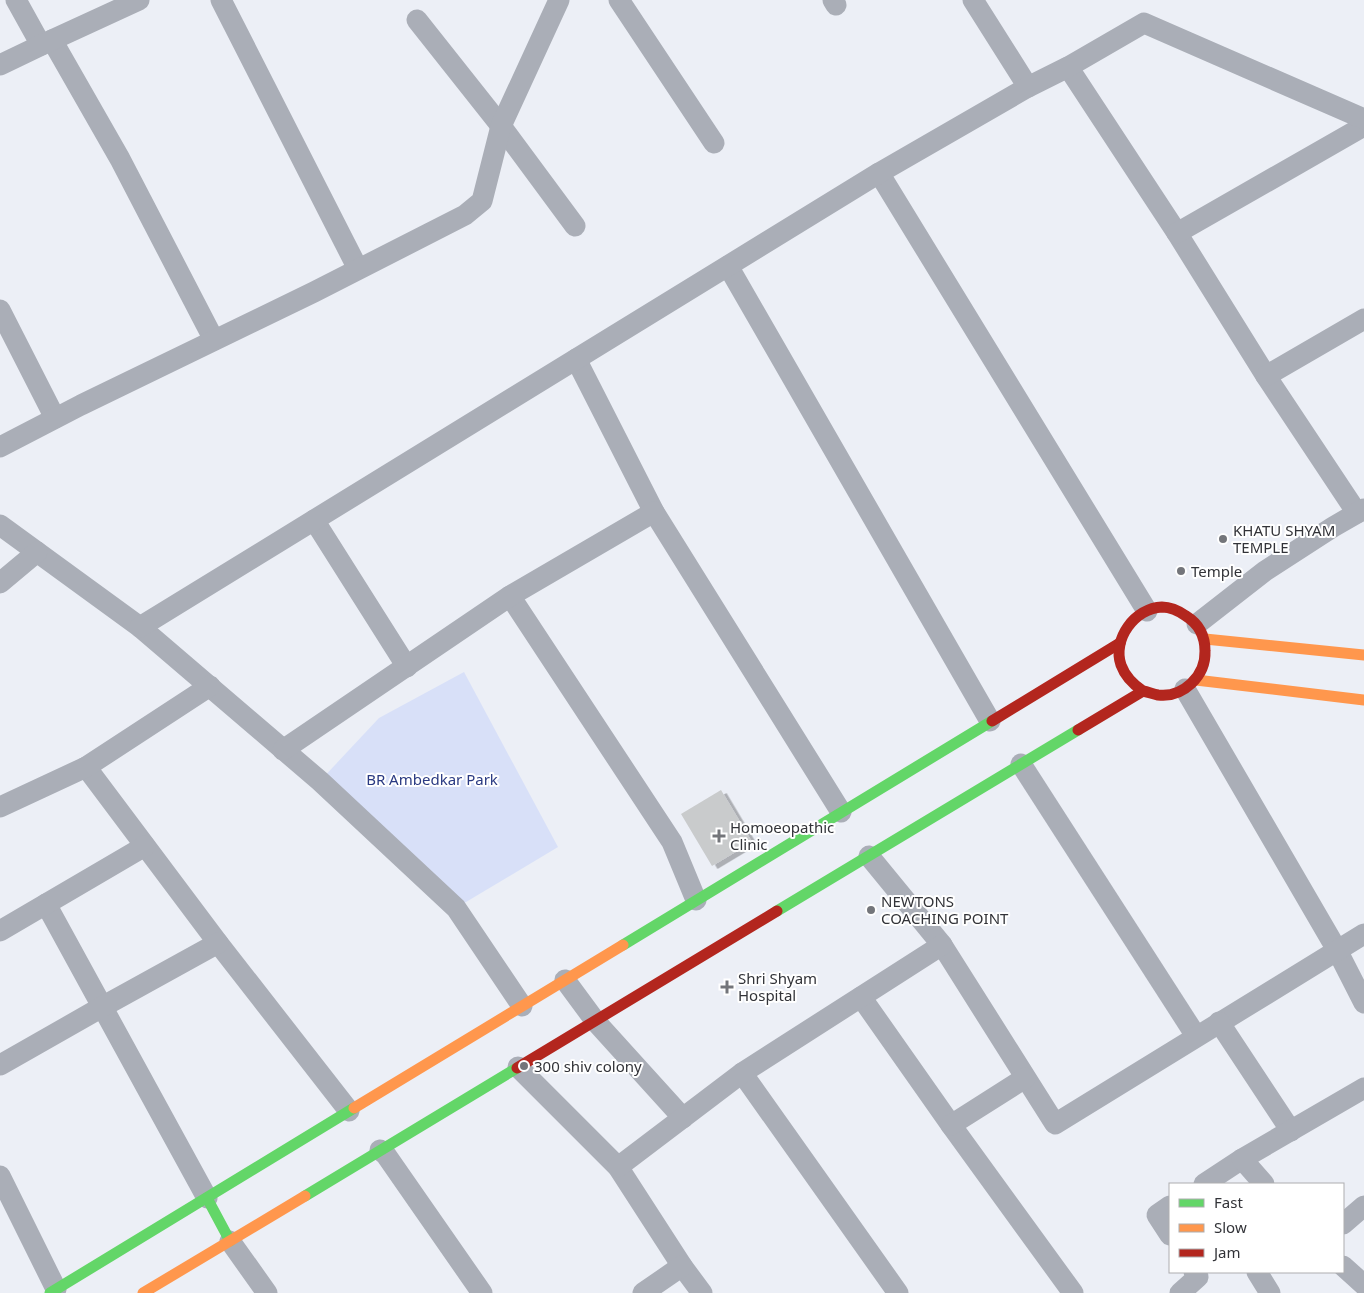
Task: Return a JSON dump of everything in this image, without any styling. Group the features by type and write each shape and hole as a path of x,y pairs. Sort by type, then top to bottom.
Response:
{"street":[{"path":"16,0 46,42 120,159 214,340"},
{"path":"0,65 139,0"},
{"path":"221,0 358,269"},
{"path":"0,447 465,215 482,201 501,126 558,0"},
{"path":"619,0 714,143"},
{"path":"973,0 1028,87"},
{"path":"417,20 501,126 575,226"},
{"path":"140,627 879,173 1144,23 1364,119"},
{"path":"1068,67 1177,233 1266,376 1361,511 1265,571 1201,632"},
{"path":"1177,233 1364,126"},
{"path":"879,173 1147,611"},
{"path":"728,266 990,721"},
{"path":"0,310 55,418"},
{"path":"1266,376 1364,319"},
{"path":"576,359 654,512 841,812"},
{"path":"283,750 510,596 654,512"},
{"path":"314,520 406,667"},
{"path":"0,525 140,627 320,781 456,908 522,1006"},
{"path":"0,583 38,552"},
{"path":"510,596 672,842 696,900"},
{"path":"1161,608 1176,610 1188,616 1201,632 1207,654 1203,668 1190,684 1171,694 1157,695 1143,691 1132,682 1123,670 1119,657 1120,643 1125,629 1135,618 1147,611 1161,608"},
{"path":"1201,632 1364,655"},
{"path":"0,1176 53,1291 1120,643"},
{"path":"1190,684 1364,700"},
{"path":"1190,684 1337,950 1364,1003"},
{"path":"0,807 86,767 210,686"},
{"path":"143,1293 1143,691"},
{"path":"1021,764 1196,1036"},
{"path":"86,767 218,943 349,1111"},
{"path":"0,931 145,846"},
{"path":"869,856 942,945 1055,1124 1364,934"},
{"path":"46,904 230,1241 267,1293"},
{"path":"0,1066 218,943"},
{"path":"618,1167 742,1073 942,945"},
{"path":"565,980 596,1022 683,1118"},
{"path":"861,997 1073,1293"},
{"path":"1219,1022 1291,1131"},
{"path":"518,1067 618,1167 682,1266 702,1293"},
{"path":"742,1073 898,1293"},
{"path":"951,1125 1025,1078"},
{"path":"1206,1183 1242,1159 1364,1088"},
{"path":"380,1150 386,1155 482,1293"},
{"path":"1242,1159 1263,1183"},
{"path":"1344,1223 1364,1206"},
{"path":"1169,1207 1158,1215 1169,1233"},
{"path":"643,1293 682,1266"},
{"path":"1344,1267 1358,1287"},
{"path":"1180,1293 1198,1277 1195,1273"},
{"path":"1258,1273 1270,1293"}],"green space":[{"name":"BR Ambedkar Park","path":"464,672 558,847 456,908 320,781 379,718"}],"building":[{"path":"721,790 752,842 712,866 681,814"}],"traffic: fast":[{"path":"623,945 992,721"},
{"path":"777,911 1078,730"},
{"path":"305,1196 517,1068"},
{"path":"50,1293 354,1108"},
{"path":"207,1198 230,1241"}],"traffic: slow":[{"path":"1205,639 1364,655"},
{"path":"1196,680 1364,700"},
{"path":"354,1108 623,945"},
{"path":"143,1293 305,1196"}],"traffic: jam":[{"path":"1078,730 1143,691 1158,695 1176,693 1191,684 1197,677 1202,669 1204,660 1205,646 1202,635 1191,619 1175,610 1162,607 1143,613 1135,619 1123,635 1119,655 1121,665 1130,680 1143,691"},
{"path":"992,721 1120,643"},
{"path":"517,1068 777,911"}],"place":[{"name":"KHATU SHYAM TEMPLE","path":"1223,539"},
{"name":"Temple","path":"1181,571"},
{"name":"Homoeopathic Clinic","path":"719,836"},
{"name":"NEWTONS COACHING POINT","path":"871,910"},
{"name":"Shri Shyam Hospital","path":"727,987"},
{"name":"300 shiv colony","path":"524,1066"}]}
